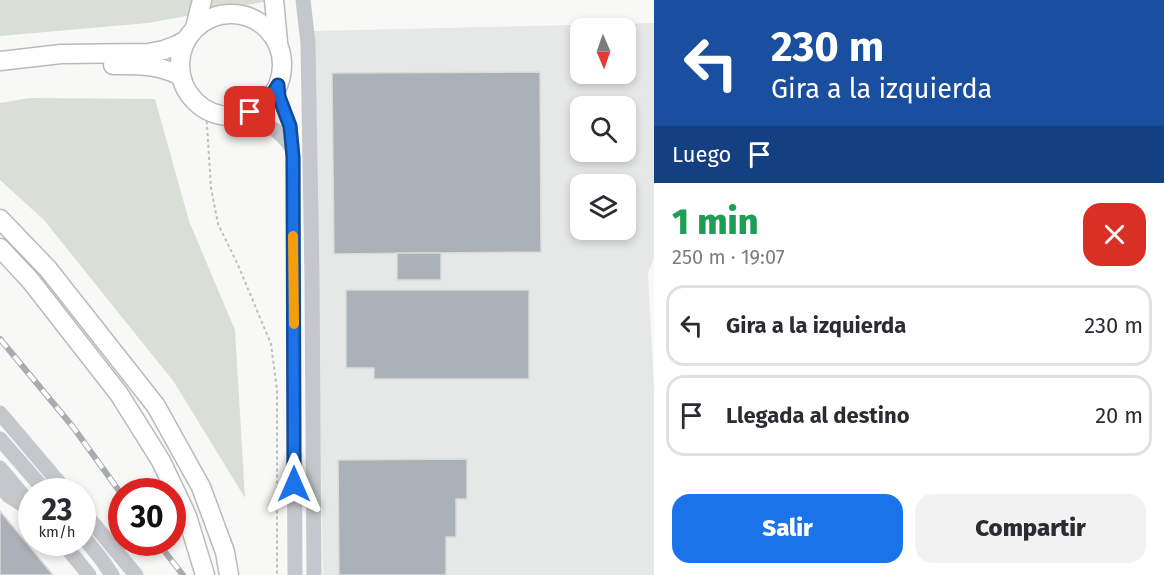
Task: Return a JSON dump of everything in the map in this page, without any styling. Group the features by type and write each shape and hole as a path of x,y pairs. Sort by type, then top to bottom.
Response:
{"main road":[{"path":"202,0 190,34 181,51 181,76 186,89 195,101 216,114 227,116 250,112 262,106 278,85 282,72 282,57 278,44 274,0"},
{"path":"0,61 61,54 147,53 164,50 177,45 208,19 224,14 240,14 256,20 269,30 278,44"},
{"path":"0,72 39,66 143,65 156,66 181,76"},
{"path":"0,219 48,269 156,406 201,487 225,552 229,575"},
{"path":"0,248 30,280 119,394 155,451 187,516 205,575"}],"street":[{"path":"303,0 308,43 314,575"},
{"path":"278,85 279,97 290,126 292,148 295,575"},
{"path":"238,115 270,126 284,136 292,148"},
{"path":"0,413 55,478"},
{"path":"0,439 34,478"},
{"path":"0,468 18,490"},
{"path":"0,486 9,496 18,501"},
{"path":"96,527 136,575"},
{"path":"96,552 112,575"},
{"path":"74,556 89,575"}],"path":[{"path":"206,109 211,188 218,224 238,265 270,344 277,390 277,575"}],"shaded area":[{"path":"0,0 275,0 148,23 0,36"},
{"path":"636,23 654,23 654,258 648,273 654,390 654,575 323,575 313,31 570,25 570,84 636,84"},
{"path":"29,98 155,99 189,221 235,330 245,498 174,382 44,220 0,180 0,103"}],"building":[{"path":"540,72 541,252 334,254 332,73"},
{"path":"397,253 441,253 441,280 397,280"},
{"path":"346,290 529,290 529,379 374,379 374,368 346,368"},
{"path":"467,459 467,499 456,499 456,537 446,537 446,575 339,575 338,460"},
{"path":"0,511 18,533 18,556 37,556 53,575 0,575"}],"railway":[{"path":"0,339 73,427 110,478"},
{"path":"168,556 183,575"}],"slow traffic":[{"path":"293,236 294,324"}],"route":[{"path":"250,112 262,106 278,85 279,97 290,126 293,157 294,484"}]}
